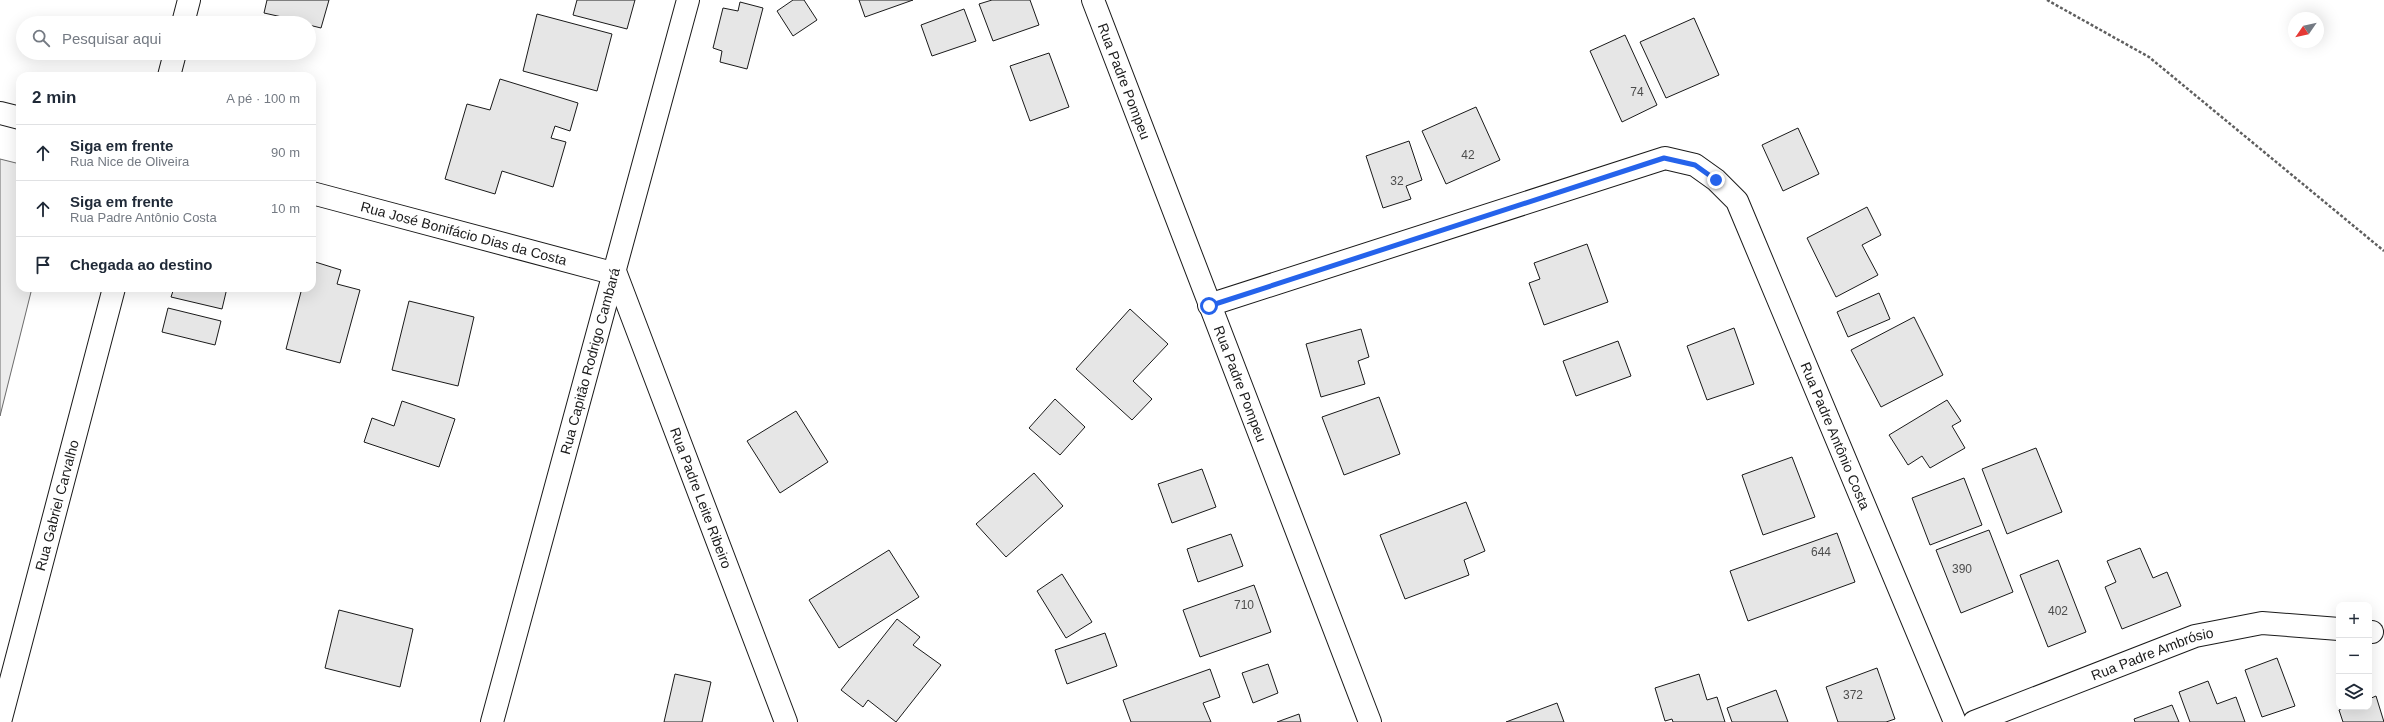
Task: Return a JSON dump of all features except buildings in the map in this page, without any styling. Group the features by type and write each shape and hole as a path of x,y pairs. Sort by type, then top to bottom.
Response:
{"street":[{"path":"185,16 188,0"},
{"name":"Rua Capitão Rodrigo Cambará","path":"492,722 616,274 688,0"},
{"name":"Rua Padre Pompeu","path":"1093,0 1209,306 1370,722"},
{"path":"170,72 173,60"},
{"path":"0,113 16,117"},
{"name":"Rua Padre Antônio Costa","path":"1209,306 1664,158 1695,165 1716,180 1737,201 1955,722"},
{"name":"Rua José Bonifácio Dias da Costa","path":"316,194 616,274"},
{"name":"Rua Padre Leite Ribeiro","path":"616,274 786,722"},
{"name":"Rua Gabriel Carvalho","path":"0,722 113,292"},
{"name":"Rua Padre Ambrósio","path":"1974,722 2195,636 2262,623 2336,629"}],"path":[{"path":"2047,0 2149,58 2384,252"}],"shaded area":[{"path":"0,159 16,163 16,292 31,292 0,416"}],"route":[{"path":"1209,306 1664,158 1695,165 1716,180"}]}
